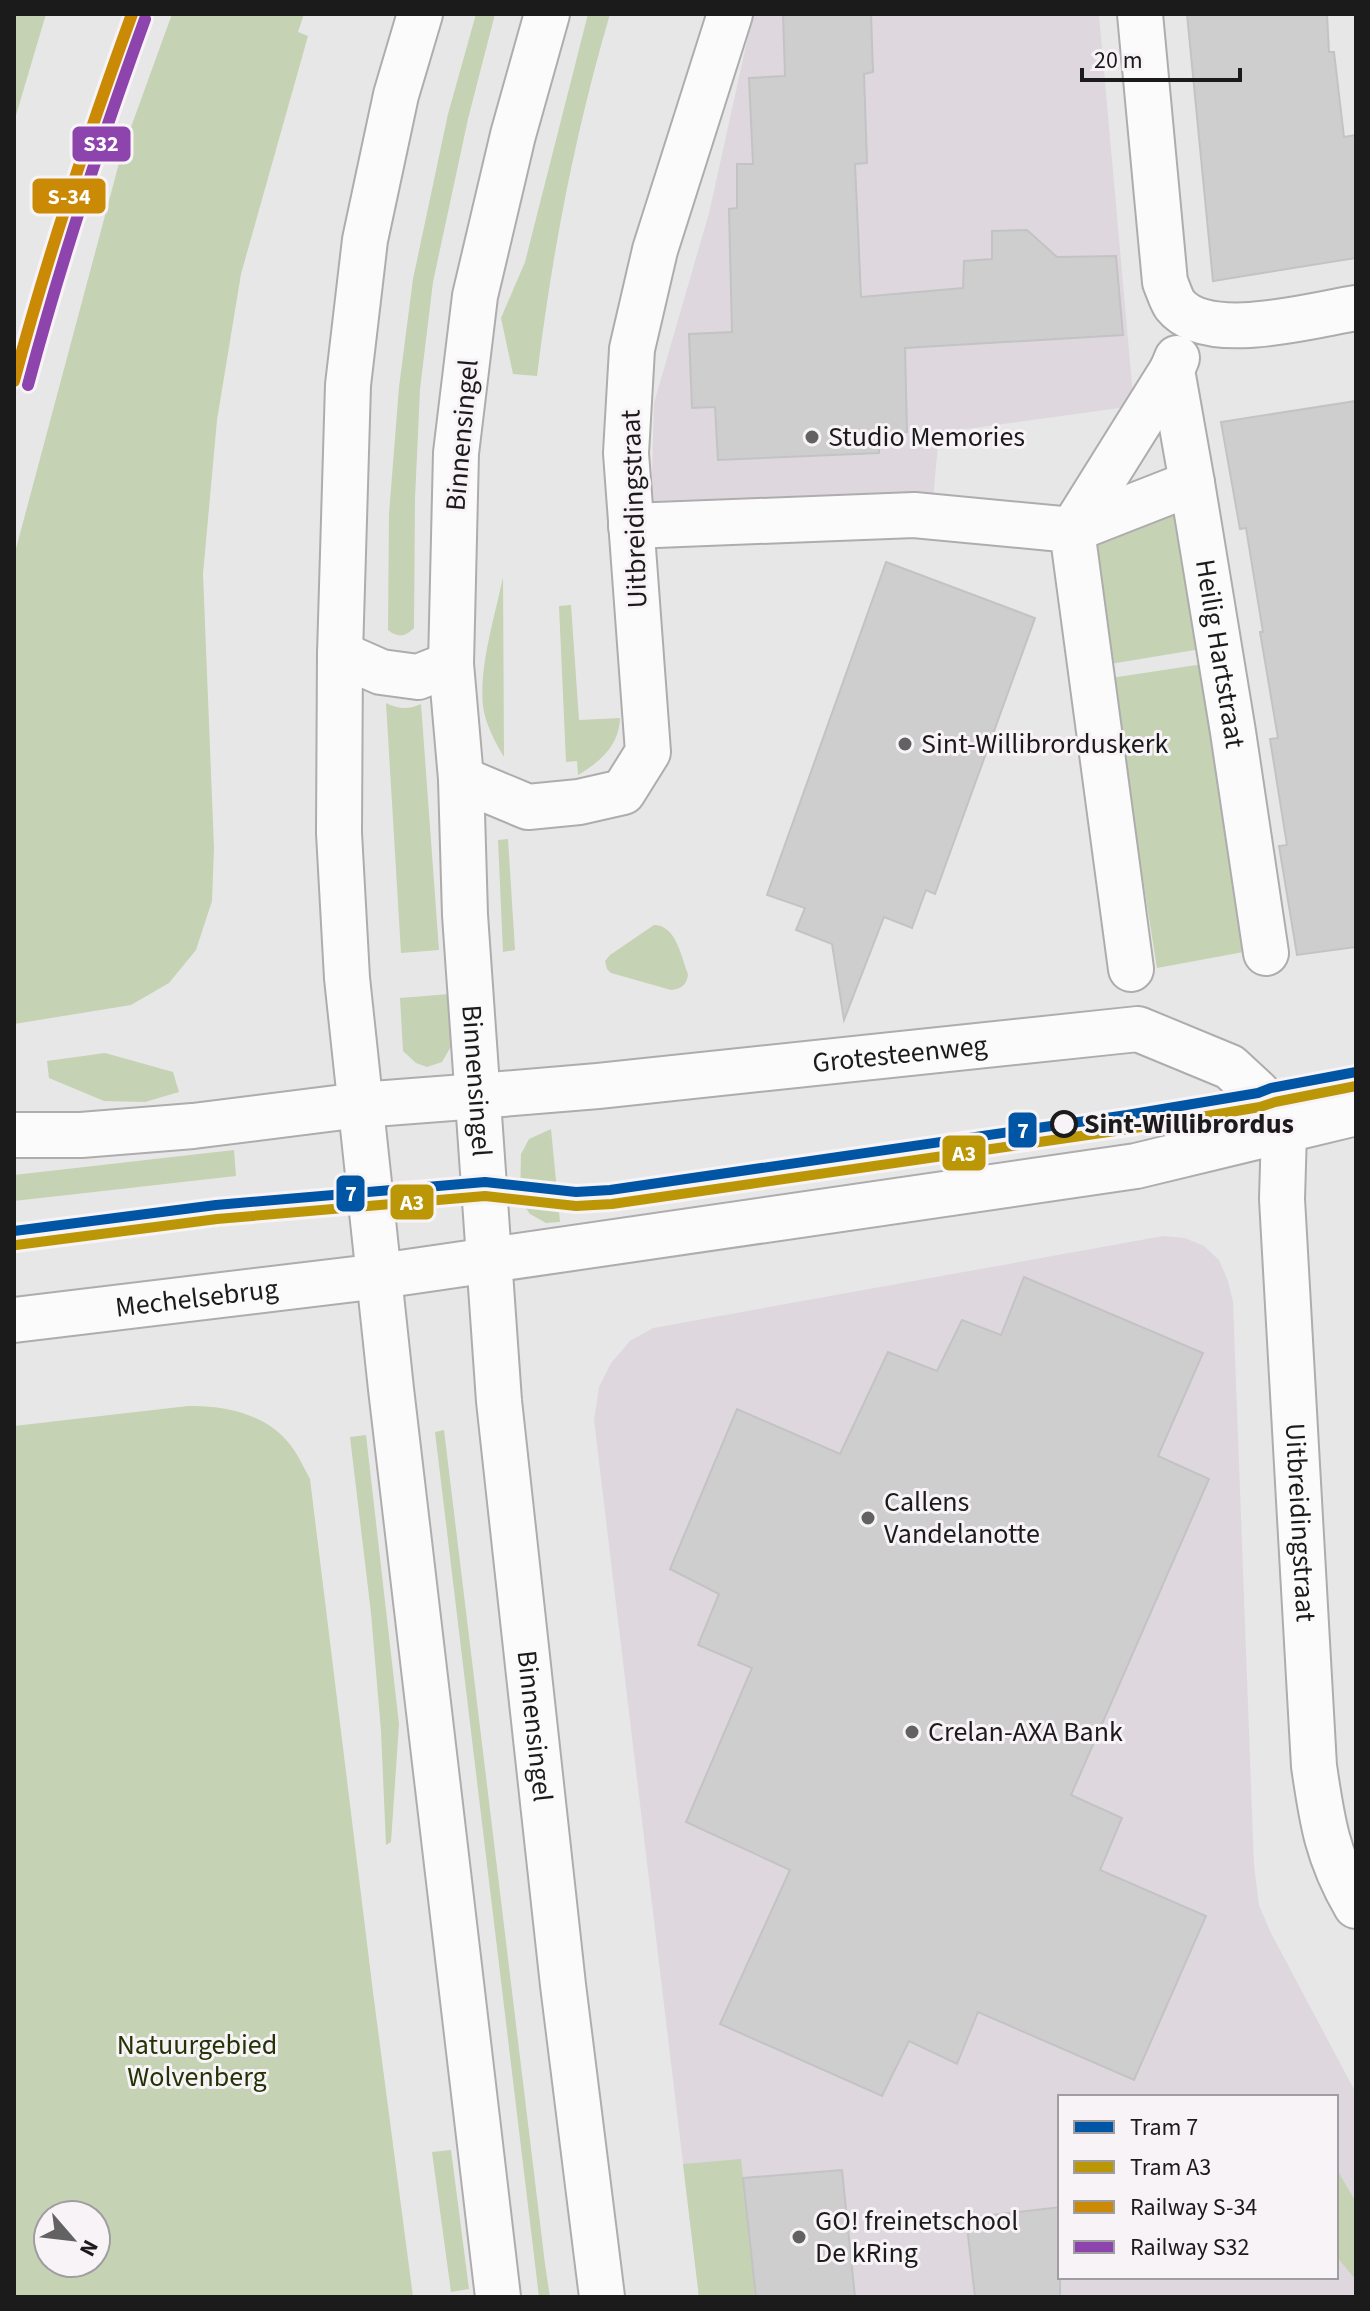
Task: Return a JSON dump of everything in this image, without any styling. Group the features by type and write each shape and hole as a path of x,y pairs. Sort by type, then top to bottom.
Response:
{"main road":[{"path":"420,14 396,95 363,255 348,385 340,654 341,862 347,978 391,1389 498,2297"},
{"name":"Binnensingel","path":"547,14 513,135 475,296 456,453 451,664 461,779 465,915 500,1411 563,1985 602,2297"},
{"name":"Uitbreidingstraat","path":"461,779 528,807 579,802 623,792 648,752 626,453 632,349 655,250 730,14"},
{"path":"1140,14 1165,282 1175,305 1194,319 1219,326 1246,326 1356,308"},
{"path":"1131,969 1072,530 1172,370 1194,319"},
{"name":"Heilig Hartstraat","path":"1172,370 1233,732 1266,953"},
{"path":"631,526 914,515 1072,530 1192,483"},
{"path":"340,654 381,672 418,677 451,664"},
{"name":"Grotesteenweg","path":"360,1105 598,1086 1138,1029 1230,1067 1258,1093 1284,1131"},
{"path":"14,1135 81,1135 193,1126 360,1105"},
{"path":"490,1260 1136,1166 1356,1113"},
{"name":"Uitbreidingstraat","path":"1284,1131 1282,1199 1314,1766 1329,1848 1356,1906"},
{"name":"Mechelsebrug","path":"14,1320 490,1260"}],"shaded area":[{"path":"753,14 1099,14 1134,406 939,433 931,522 650,541 654,403 709,213"},
{"path":"1163,1236 1185,1238 1204,1246 1219,1260 1233,1301 1254,1865 1259,1905 1356,2093 1356,2297 699,2297 594,1420 599,1387 611,1363 630,1341 653,1328"}],"green space":[{"path":"14,14 46,14 14,122"},
{"path":"172,14 304,14 298,32 308,36 241,274 217,420 203,574 214,848 212,901 196,950 169,983 131,1005 14,1024 14,556 122,152"},
{"path":"476,14 495,14 468,119 433,282 420,389 414,628 404,635 398,635 388,630 389,514 399,387 413,279 448,114"},
{"path":"588,14 610,14 566,194 537,376 513,374 501,318 525,262"},
{"path":"1180,513 1201,649 1110,664 1088,530"},
{"path":"503,577 504,757 486,719 482,691 488,641"},
{"path":"571,605 579,720 620,718 616,737 607,752 578,775 577,761 566,762 559,606"},
{"path":"1203,664 1249,951 1157,968 1111,678"},
{"path":"386,703 404,708 421,704 439,950 401,953"},
{"path":"508,839 515,950 503,952 498,840"},
{"path":"654,925 668,930 680,951 688,974 685,984 678,989 671,990 611,973 607,969 605,961 610,955"},
{"path":"450,994 453,1043 442,1062 427,1067 416,1063 403,1051 400,998"},
{"path":"105,1053 173,1072 179,1092 145,1102 104,1101 49,1078 47,1061"},
{"path":"551,1129 560,1222 546,1223 530,1214 520,1200 521,1154 529,1139"},
{"path":"234,1150 236,1176 14,1201 14,1175"},
{"path":"238,1210 240,1224 14,1252 14,1237"},
{"name":"Natuurgebied Wolvenberg","path":"188,1406 228,1409 254,1417 277,1431 294,1450 310,1479 413,2297 14,2297 14,1426"},
{"path":"444,1430 550,2297 539,2297 435,1432"},
{"path":"366,1435 399,1724 391,1842 386,1845 371,1613 350,1437"},
{"path":"451,2150 469,2289 451,2292 432,2152"},
{"path":"741,2159 756,2297 699,2297 683,2164"},
{"path":"1338,2171 1356,2202 1356,2280 1338,2258"}],"building":[{"path":"783,14 871,14 873,72 864,74 867,163 855,164 861,297 963,288 964,261 992,259 992,231 1027,230 1057,257 1116,256 1123,335 905,348 907,432 879,433 879,453 718,460 715,407 692,408 689,334 732,332 729,209 737,208 737,164 753,164 749,78 785,76"},
{"path":"1187,14 1327,14 1329,52 1334,52 1344,137 1356,135 1356,258 1213,281"},
{"path":"1356,401 1356,947 1297,955 1279,846 1287,845 1270,739 1278,738 1260,632 1263,632 1246,528 1240,529 1221,422"},
{"name":"Sint-Willibrorduskerk","path":"886,562 1035,618 935,894 926,890 912,928 884,917 844,1020 832,944 796,930 805,908 767,895"},
{"name":"Crelan-AXA Bank","path":"1024,1277 1203,1353 1158,1456 1209,1479 1071,1795 1122,1818 1100,1870 1206,1916 1134,2080 978,2012 957,2064 909,2041 882,2096 720,2024 790,1870 686,1822 752,1668 698,1645 719,1594 670,1569 737,1409 840,1454 888,1352 937,1371 962,1320 1001,1335"},
{"name":"GO! freinetschool De kRing","path":"842,2170 855,2297 756,2297 743,2178"},
{"name":"GO! freinetschool De kRing","path":"1058,2207 1060,2297 975,2297 966,2218"}],"tram line":[{"name":"7","path":"14,1231 216,1205 485,1182 576,1192 610,1190 1127,1115 1258,1093 1356,1072"},
{"name":"A3","path":"16,1245 217,1219 485,1196 576,1206 612,1204 1129,1129 1260,1107 1356,1086"}],"rail line":[{"name":"S-34","path":"14,381 69,196 132,14"},
{"name":"S32","path":"28,385 82,201 145,19"}],"place":[{"name":"Studio Memories","path":"812,437"},
{"name":"Sint-Willibrorduskerk","path":"905,744"},
{"name":"Sint-Willibrordus","path":"1064,1124"},
{"name":"Callens Vandelanotte","path":"868,1518"},
{"name":"Crelan-AXA Bank","path":"912,1732"},
{"name":"GO! freinetschool De kRing","path":"799,2237"}]}
